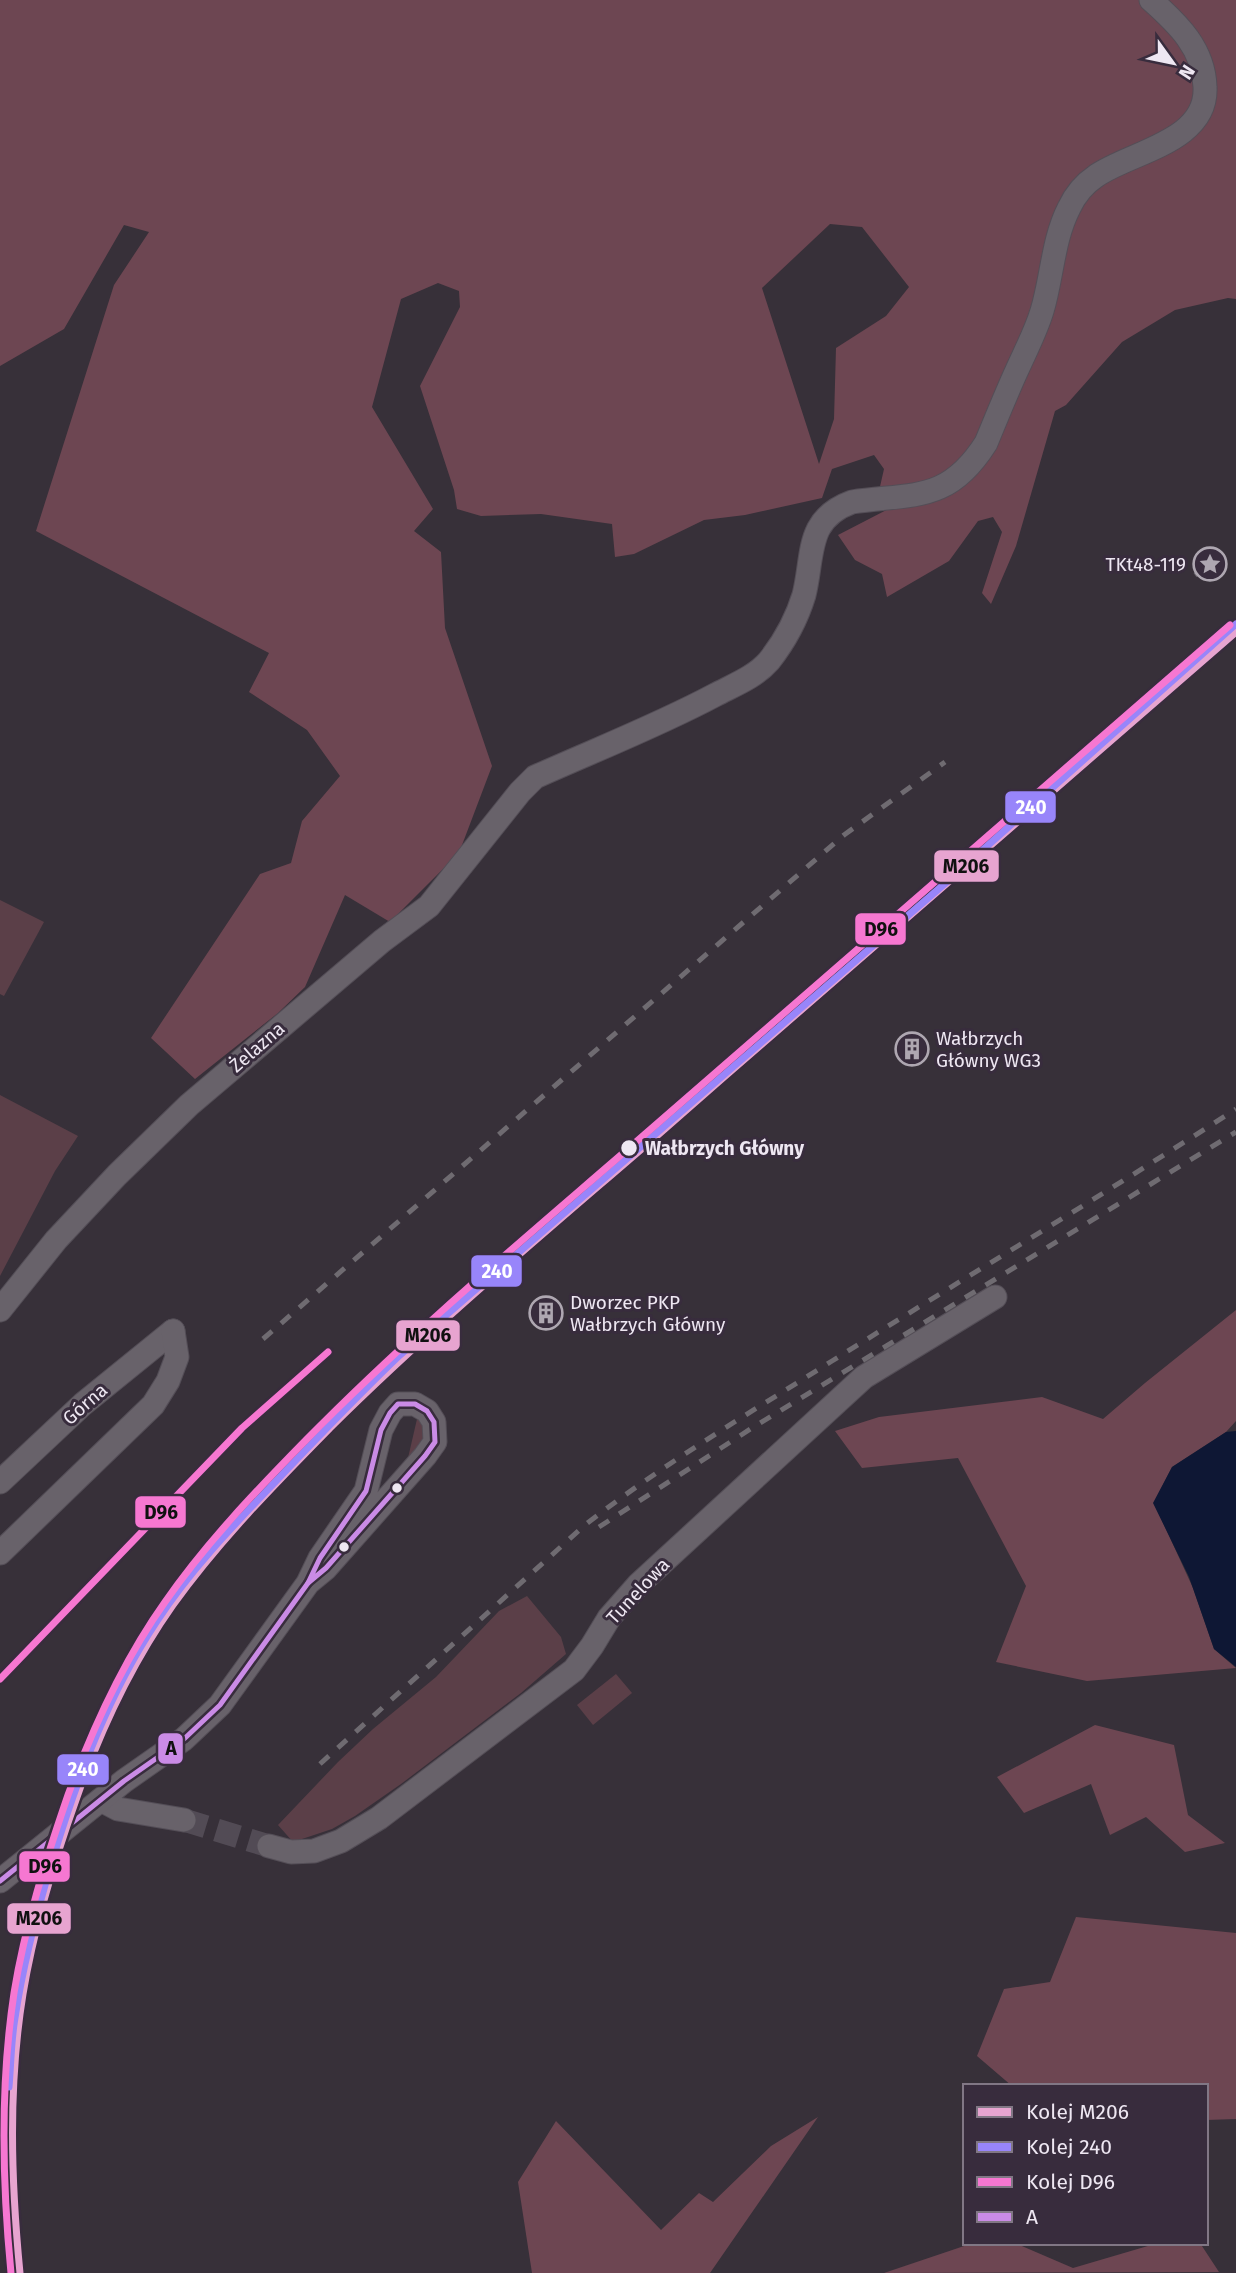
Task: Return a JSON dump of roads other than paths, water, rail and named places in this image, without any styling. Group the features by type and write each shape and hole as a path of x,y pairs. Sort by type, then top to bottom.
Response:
{"street":[{"name":"Żelazna","path":"0,1310 56,1240 117,1175 189,1105 372,950 429,906 535,777 686,710 757,673 791,627 804,595 813,544 825,517 852,502 929,493 948,483 977,458 1042,313 1062,225 1075,196 1098,175 1178,136 1203,106 1206,93 1205,72 1196,52 1176,23 1151,0"},
{"name":"Tunelowa","path":"269,1846 291,1852 314,1851 341,1841 379,1818 573,1670 609,1618 638,1585 864,1377 995,1297"},
{"name":"Górna","path":"0,1482 83,1404 173,1331 177,1357 168,1381 153,1405 0,1553"},
{"path":"0,1881 101,1800 184,1739 220,1705 309,1582 320,1558 366,1491 381,1430 390,1413 398,1404 408,1403 427,1411 434,1422 435,1442 326,1568 309,1582"},
{"path":"101,1800 118,1809 184,1820"}],"water":[{"path":"1236,1431 1236,1667 1214,1649 1189,1577 1153,1503 1172,1467 1226,1432"}],"tunnel":[{"path":"184,1820 269,1846"}],"railway":[{"path":"1195,575 1227,552"},
{"path":"263,1339 844,835 945,762"},
{"path":"320,1764 585,1525 675,1460 1236,1109"},
{"path":"599,1527 752,1428 1236,1132"}],"rail line":[{"name":"240","path":"9,2087 14,2027 26,1958 47,1878 73,1797 96,1736 124,1677 157,1621 199,1565 307,1449 400,1355 949,880 1236,624"},
{"name":"D96","path":"11,2273 4,2168 6,2062 14,1993 24,1942 52,1843 88,1744 136,1647 181,1580 232,1518 287,1459 432,1319 1230,625"},
{"name":"M206","path":"20,2273 13,2168 13,2098 18,2029 33,1944 60,1845 96,1746 131,1673 173,1605 209,1558 268,1492 410,1352 1236,632"},
{"name":"D96","path":"0,1679 242,1428 328,1352"}],"place":[{"name":"TKt48-119","path":"1210,564"},
{"name":"Wałbrzych Główny WG3","path":"912,1049"},
{"name":"Wałbrzych Główny","path":"629,1148"},
{"name":"Dworzec PKP Wałbrzych Główny","path":"546,1313"}]}
